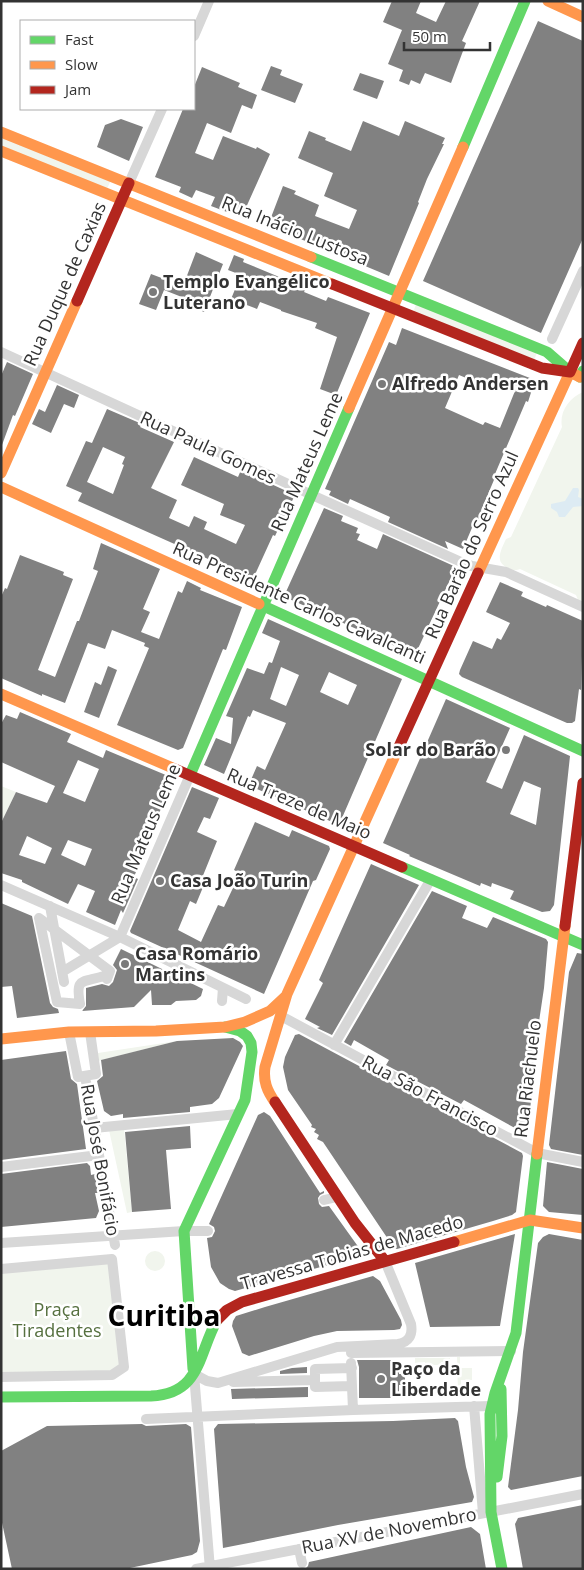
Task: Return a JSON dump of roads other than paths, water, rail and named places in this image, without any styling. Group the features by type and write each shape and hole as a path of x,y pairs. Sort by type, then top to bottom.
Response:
{"main road":[{"name":"Rua Mateus Leme","path":"190,776 525,1"},
{"path":"548,1 583,17"},
{"name":"Rua Inácio Lustosa","path":"1,132 548,352 579,375"},
{"name":"Rua Inácio Lustosa","path":"1,151 542,368 579,375"},
{"name":"Rua Duque de Caxias","path":"1,473 129,183"},
{"path":"244,248 250,232"},
{"path":"463,336 470,320"},
{"name":"Rua Barão do Serro Azul","path":"268,1092 264,1076 287,994 482,568 579,375 583,343"},
{"name":"Rua Presidente Carlos Cavalcanti","path":"1,487 583,751"},
{"name":"Rua Treze de Maio","path":"1,694 583,945"},
{"name":"Rua Riachuelo","path":"492,1499 491,1406 516,1333 583,783"},
{"path":"1,1039 68,1032 156,1031 226,1027 245,1022 270,1011 287,994"},
{"path":"4,1399 154,1396 176,1391 194,1374 184,1231 245,1100 251,1062 251,1044 247,1036 240,1031 226,1027"},
{"path":"245,1100 259,1093 268,1092 337,1197 385,1261"},
{"path":"530,1220 583,1228"},
{"name":"Travessa Tobias de Macedo","path":"194,1374 212,1329 224,1312 232,1306 530,1220"},
{"name":"Rua Riachuelo","path":"500,1377 502,1444 499,1468 487,1512 502,1569"}],"street":[{"path":"195,34 209,1"},
{"name":"Rua Duque de Caxias","path":"129,183 162,110"},
{"path":"552,339 583,271"},
{"name":"Rua Paula Gomes","path":"1,352 461,562 506,572 583,607"},
{"name":"Rua Mateus Leme","path":"120,937 190,776"},
{"path":"334,1045 431,879"},
{"path":"1,885 120,937 246,999"},
{"path":"50,906 63,977 120,937"},
{"path":"39,918 110,971 107,979 104,976 79,985 77,989 80,1004 57,1002 39,918"},
{"path":"222,1001 223,988"},
{"name":"Rua São Francisco","path":"281,1016 537,1153 583,1162"},
{"path":"68,1032 78,1077 96,1074 90,1032"},
{"name":"Rua José Bonifácio","path":"85,1076 114,1240"},
{"path":"94,1128 238,1114"},
{"path":"1,1168 99,1155"},
{"path":"324,1200 337,1197"},
{"path":"1,1243 114,1240 184,1231 208,1231"},
{"path":"1,1268 112,1259 124,1367 112,1375 1,1377"},
{"path":"351,1349 403,1343 410,1338 412,1333 385,1261"},
{"path":"351,1349 353,1410"},
{"path":"218,1383 325,1350 511,1352"},
{"path":"352,1368 315,1369 315,1387 352,1386"},
{"path":"194,1374 208,1381 218,1383 315,1380"},
{"path":"194,1374 210,1567"},
{"path":"474,1406 487,1512"},
{"path":"146,1419 491,1406"},
{"name":"Rua XV de Novembro","path":"196,1569 583,1494"},
{"path":"299,1549 302,1563"}],"place":[{"name":"Templo Evangélico Luterano","path":"153,292"},
{"name":"Alfredo Andersen","path":"382,384"},
{"name":"Solar do Barão","path":"506,750"},
{"name":"Casa João Turin","path":"160,881"},
{"name":"Casa Romário Martins","path":"125,964"},
{"name":"Paço da Liberdade","path":"381,1379"}],"district":[{"name":"Curitiba","path":"164,1316"}],"park label":[{"name":"Praça Tiradentes","path":"57,1320"}]}
